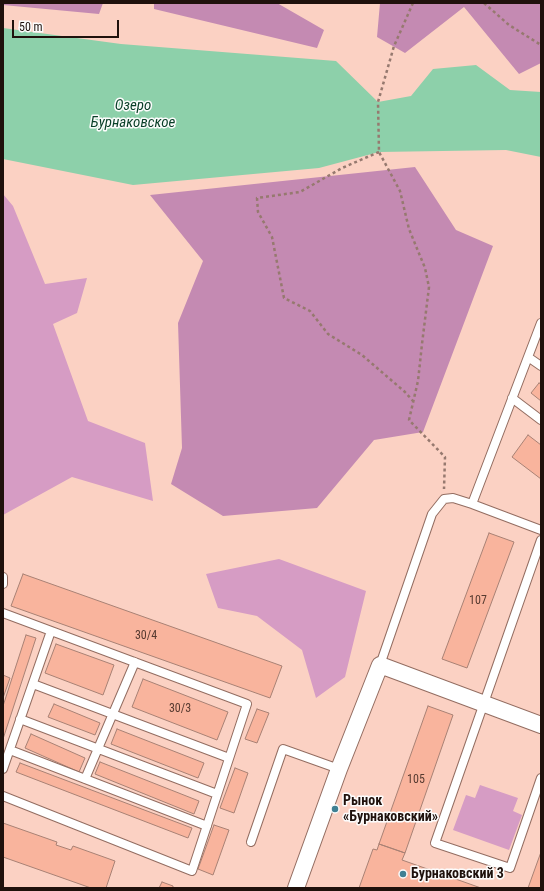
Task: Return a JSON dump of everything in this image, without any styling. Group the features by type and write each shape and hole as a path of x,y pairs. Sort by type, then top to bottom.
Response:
{"street":[{"path":"296,888 339,769 380,665 541,725"}],"lane":[{"path":"472,504 541,323"},
{"path":"528,357 541,366"},
{"path":"512,398 541,420"},
{"path":"380,665 432,514 444,499 453,498 472,504 541,530"},
{"path":"541,540 435,843 510,868 541,778"},
{"path":"3,577 3,584"},
{"path":"3,613 247,704 192,872 3,796"},
{"path":"3,769 51,631"},
{"path":"85,779 135,662"},
{"path":"33,684 229,758"},
{"path":"20,719 217,794"},
{"path":"251,842 283,749 339,769"},
{"path":"10,750 207,826"}],"path":[{"path":"413,3 394,46 378,102 379,152 400,191 409,229 425,268 429,287 418,381 409,420 445,457 444,499"},
{"path":"484,3 509,25 541,45"},
{"path":"379,152 342,168 300,192 257,198 258,212 272,237 284,298 310,311 328,334 362,355 405,392 413,401"}],"shaded area":[{"path":"3,3 103,3 99,14 3,5"},
{"path":"154,3 277,3 324,30 317,48 154,9"},
{"path":"380,3 541,3 541,63 519,74 464,7 405,53 377,37"},
{"path":"415,167 456,230 493,246 423,432 374,440 317,508 223,516 171,484 182,448 178,323 203,261 150,195"},
{"path":"3,194 13,206 45,284 87,278 77,313 53,324 88,421 145,443 153,501 72,477 3,515"},
{"path":"279,559 366,591 345,677 316,698 302,650 257,616 218,608 206,574"},
{"path":"480,785 518,798 513,811 522,815 509,850 453,830 466,795 475,798"}],"water":[{"name":"Озеро Бурнаковское","path":"3,28 121,44 336,61 378,102 411,96 433,69 476,65 510,90 541,92 541,157 506,150 379,152 319,168 133,185 3,159"}],"building":[{"path":"539,383 541,384 541,401 531,393"},
{"path":"528,435 541,445 541,479 512,457"},
{"path":"489,533 514,542 467,668 442,659"},
{"path":"23,574 282,666 270,698 11,606"},
{"path":"26,635 36,638 3,739 3,706"},
{"path":"56,644 114,665 103,695 45,673"},
{"path":"3,675 10,678 3,698"},
{"path":"143,679 228,712 217,740 132,707"},
{"path":"54,704 100,723 95,735 48,717"},
{"path":"428,706 453,715 405,853 379,844"},
{"path":"257,709 269,713 257,743 245,739"},
{"path":"117,729 204,763 198,778 111,744"},
{"path":"31,734 85,758 79,772 25,748"},
{"path":"100,762 199,801 194,814 95,774"},
{"path":"20,763 192,828 188,838 16,772"},
{"path":"235,768 248,773 234,813 220,808"},
{"path":"3,823 57,842 56,845 71,850 73,846 115,861 106,888 91,888 3,857"},
{"path":"214,825 229,830 213,875 198,869"},
{"name":"Бурнаковский 3","path":"379,844 405,853 402,860 481,888 359,888 373,849 377,850"},
{"path":"541,852 541,888 528,888"},
{"path":"162,882 173,886 173,888 159,888"}],"place":[{"name":"Рынок «Бурнаковский»","path":"335,809"},
{"name":"Бурнаковский 3","path":"403,874"}]}
